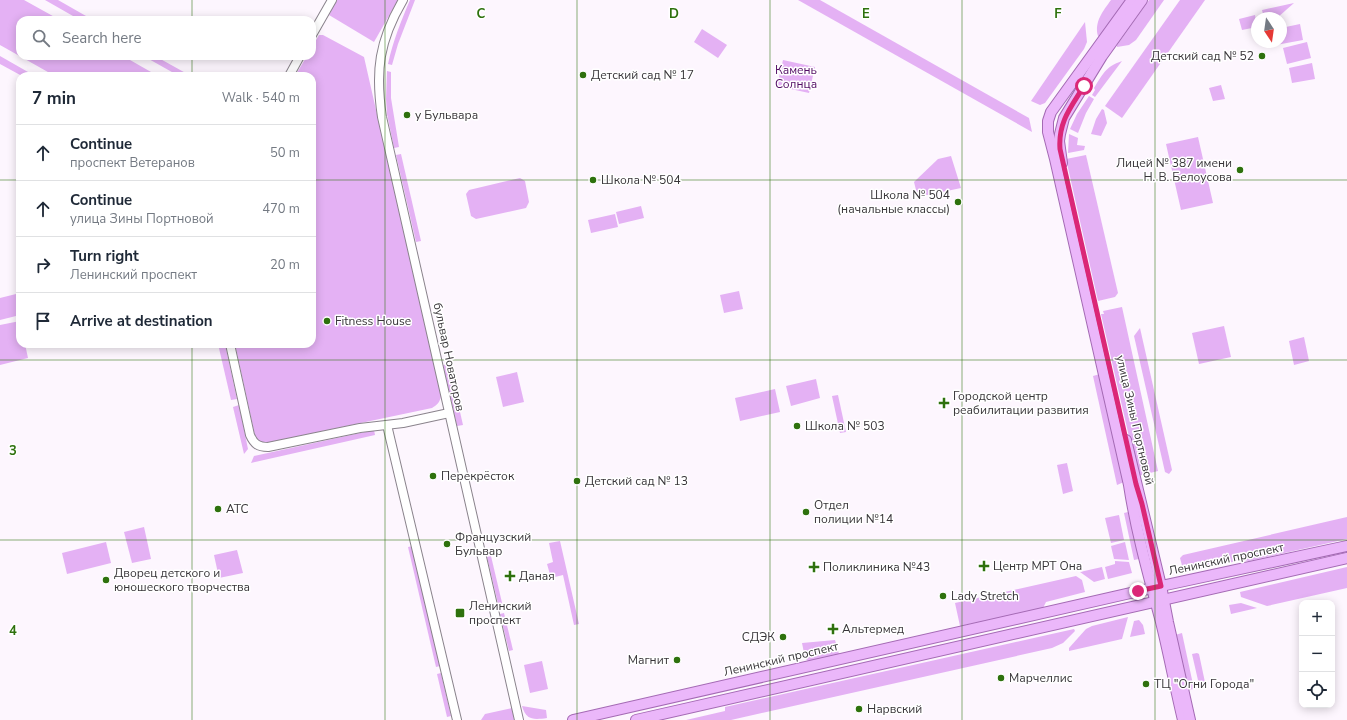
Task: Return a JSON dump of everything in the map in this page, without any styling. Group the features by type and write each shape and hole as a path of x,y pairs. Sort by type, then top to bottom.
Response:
{"main road":[{"name":"улица Зины Портновой","path":"1132,0 1088,62 1054,106 1048,121 1050,142 1159,601 1190,720"},
{"name":"улица Зины Портновой","path":"1142,0 1102,56 1064,118 1061,126 1059,141 1061,158 1136,484 1142,504 1156,587"},
{"name":"Ленинский проспект","path":"573,720 1156,587 1347,546"},
{"path":"636,720 1347,558"},
{"name":"улица Зины Портновой","path":"1159,601 1161,623 1182,720"}],"street":[{"path":"316,28 332,0"},
{"name":"бульвар Новаторов","path":"403,0 386,37 379,67 379,89 382,117 519,720"},
{"path":"291,72 298,60"},
{"path":"231,348 250,435 256,445 261,447 268,447 360,428 403,423 449,413"},
{"path":"388,424 457,720"}],"green space":[{"path":"0,0 24,0 53,16 16,16 16,54 0,45"},
{"path":"45,0 58,0 86,16 73,16"},
{"path":"337,0 398,0 374,42 329,15"},
{"path":"410,0 415,0 398,44 392,65 388,64 392,47"},
{"path":"798,0 820,0 1029,118 1032,132"},
{"path":"1111,0 1127,0 1100,36 1098,36 1098,21"},
{"path":"1149,0 1164,0 1136,40 1129,45 1117,47 1117,45"},
{"path":"1180,0 1205,0 1122,118 1105,106"},
{"path":"1294,3 1284,12 1262,12 1262,10"},
{"path":"1251,16 1251,28 1242,30 1239,19"},
{"path":"1085,22 1087,42 1084,49 1045,103 1040,105 1031,101"},
{"path":"1300,24 1303,40 1287,43 1287,27"},
{"path":"702,29 727,45 718,58 694,42"},
{"path":"319,35 323,35 364,57 441,396 438,403 432,408 261,444 255,436 236,348 316,348 316,72 297,72 305,60 316,60 316,40"},
{"path":"1307,42 1311,58 1287,64 1283,48"},
{"path":"0,56 28,72 16,73 0,64"},
{"path":"27,60 130,60 151,72 48,72"},
{"path":"151,60 162,60 184,72 172,72"},
{"name":"Камень Солнца","path":"783,60 815,67 809,93 777,86"},
{"path":"1122,61 1095,97 1092,95 1095,90 1094,88 1108,68"},
{"path":"1312,63 1315,79 1292,83 1289,68"},
{"path":"387,71 391,72 391,98 399,147 394,148 387,114"},
{"path":"1221,85 1225,99 1213,101 1209,88"},
{"path":"1089,96 1094,99 1086,113 1078,133 1070,129 1077,114"},
{"path":"1102,109 1104,110 1107,123 1101,136 1091,134 1096,119"},
{"path":"1069,134 1078,138 1077,145 1085,146 1084,150 1068,153"},
{"path":"1198,137 1213,203 1181,210 1166,144"},
{"path":"401,154 421,241 416,242 396,155"},
{"path":"1086,155 1118,293 1115,297 1098,301 1066,159"},
{"path":"951,156 961,188 928,195 917,194 914,182 938,159"},
{"path":"520,178 525,181 529,202 526,208 476,219 471,216 466,194 469,190"},
{"path":"641,206 644,218 619,224 616,212"},
{"path":"615,214 618,227 591,233 588,220"},
{"path":"739,291 743,309 724,313 720,295"},
{"path":"16,294 16,316 0,320 0,298"},
{"path":"1122,307 1158,471 1138,476 1101,314 1104,314 1103,311"},
{"path":"16,322 16,348 26,348 28,358 0,365 0,325"},
{"path":"1224,326 1231,357 1199,364 1192,333"},
{"path":"1140,328 1172,470 1169,474 1165,472 1134,336"},
{"path":"1304,337 1309,361 1294,365 1289,341"},
{"path":"219,348 226,348 237,399 231,400"},
{"path":"449,364 463,425 457,426 443,365"},
{"path":"517,372 524,402 503,407 496,377"},
{"path":"1100,374 1124,482 1117,485 1093,376"},
{"path":"816,379 820,398 791,406 786,386"},
{"path":"775,389 780,412 740,421 735,398"},
{"path":"838,395 846,432 840,433 832,396"},
{"path":"239,405 248,449 244,454 233,407"},
{"path":"374,430 375,435 251,463 254,456"},
{"path":"1067,463 1073,491 1063,494 1057,465"},
{"path":"1128,512 1139,559 1134,560 1124,513"},
{"path":"1119,515 1124,540 1111,543 1105,518"},
{"path":"1347,517 1347,539 1249,561 1241,560 1184,573 1180,558 1183,555"},
{"path":"144,527 151,559 132,563 124,532"},
{"path":"560,541 579,624 574,625 563,575 551,578 547,564 553,562 549,543"},
{"path":"106,542 111,563 67,574 62,553"},
{"path":"1125,542 1129,560 1114,559 1111,546"},
{"path":"413,546 440,666 436,667 408,547"},
{"path":"237,550 243,573 219,578 214,555"},
{"path":"491,556 503,607 499,608 487,557"},
{"path":"1115,561 1129,562 1132,573 1108,579 1105,567 1115,564"},
{"path":"1102,567 1105,579 1094,582 1080,572"},
{"path":"1347,567 1347,588 1267,606 1241,597 1240,592"},
{"path":"1076,576 1082,580 1085,592 1046,602 1043,608 960,626 955,603"},
{"path":"1241,603 1257,608 1231,614 1229,605"},
{"path":"504,613 513,650 509,651 500,614"},
{"path":"1128,617 1122,639 1069,651 1069,648 1086,629 1092,626"},
{"path":"1139,620 1143,625 1145,634 1130,637 1134,621"},
{"path":"1074,629 1075,631 1063,643 1052,648 731,720 686,720 725,711 725,707"},
{"path":"1182,633 1194,689 1187,690 1175,635"},
{"path":"835,640 839,654 808,661 805,658 802,643"},
{"path":"1192,654 1199,654 1206,687 1200,689"},
{"path":"542,661 548,689 530,693 524,665"},
{"path":"441,673 451,716 447,717 437,674"},
{"path":"522,706 546,710 547,718 531,718 526,714"},
{"path":"512,708 514,720 481,720 485,714"}],"place":[{"name":"Детский сад № 52","path":"1262,56"},
{"name":"Детский сад № 17","path":"583,75"},
{"name":"у Бульвара","path":"407,115"},
{"name":"Лицей № 387 имени Н. В. Белоусова","path":"1240,170"},
{"name":"Школа № 504","path":"593,180"},
{"name":"Школа № 504 (начальные классы)","path":"958,202"},
{"name":"Fitness House","path":"327,321"},
{"name":"Городской центр реабилитации развития","path":"944,403"},
{"name":"Школа № 503","path":"797,426"},
{"name":"Перекрёсток","path":"433,476"},
{"name":"Детский сад № 13","path":"577,481"},
{"name":"АТС","path":"218,509"},
{"name":"Отдел полиции №14","path":"806,512"},
{"name":"Французский Бульвар","path":"447,544"},
{"name":"Центр МРТ Она","path":"984,566"},
{"name":"Поликлиника №43","path":"814,567"},
{"name":"Даная","path":"510,576"},
{"name":"Дворец детского и юношеского творчества","path":"106,580"},
{"name":"Lady Stretch","path":"943,596"},
{"name":"Ленинский проспект","path":"460,613"},
{"name":"Альтермед","path":"833,629"},
{"name":"СДЭК","path":"783,637"},
{"name":"Магнит","path":"677,660"},
{"name":"Марчеллис","path":"1001,678"},
{"name":"ТЦ \"Огни Города\"","path":"1146,684"},
{"name":"Нарвский","path":"859,709"}],"route":[{"path":"1084,86 1064,118 1059,141 1061,158 1161,586 1138,591"}]}
